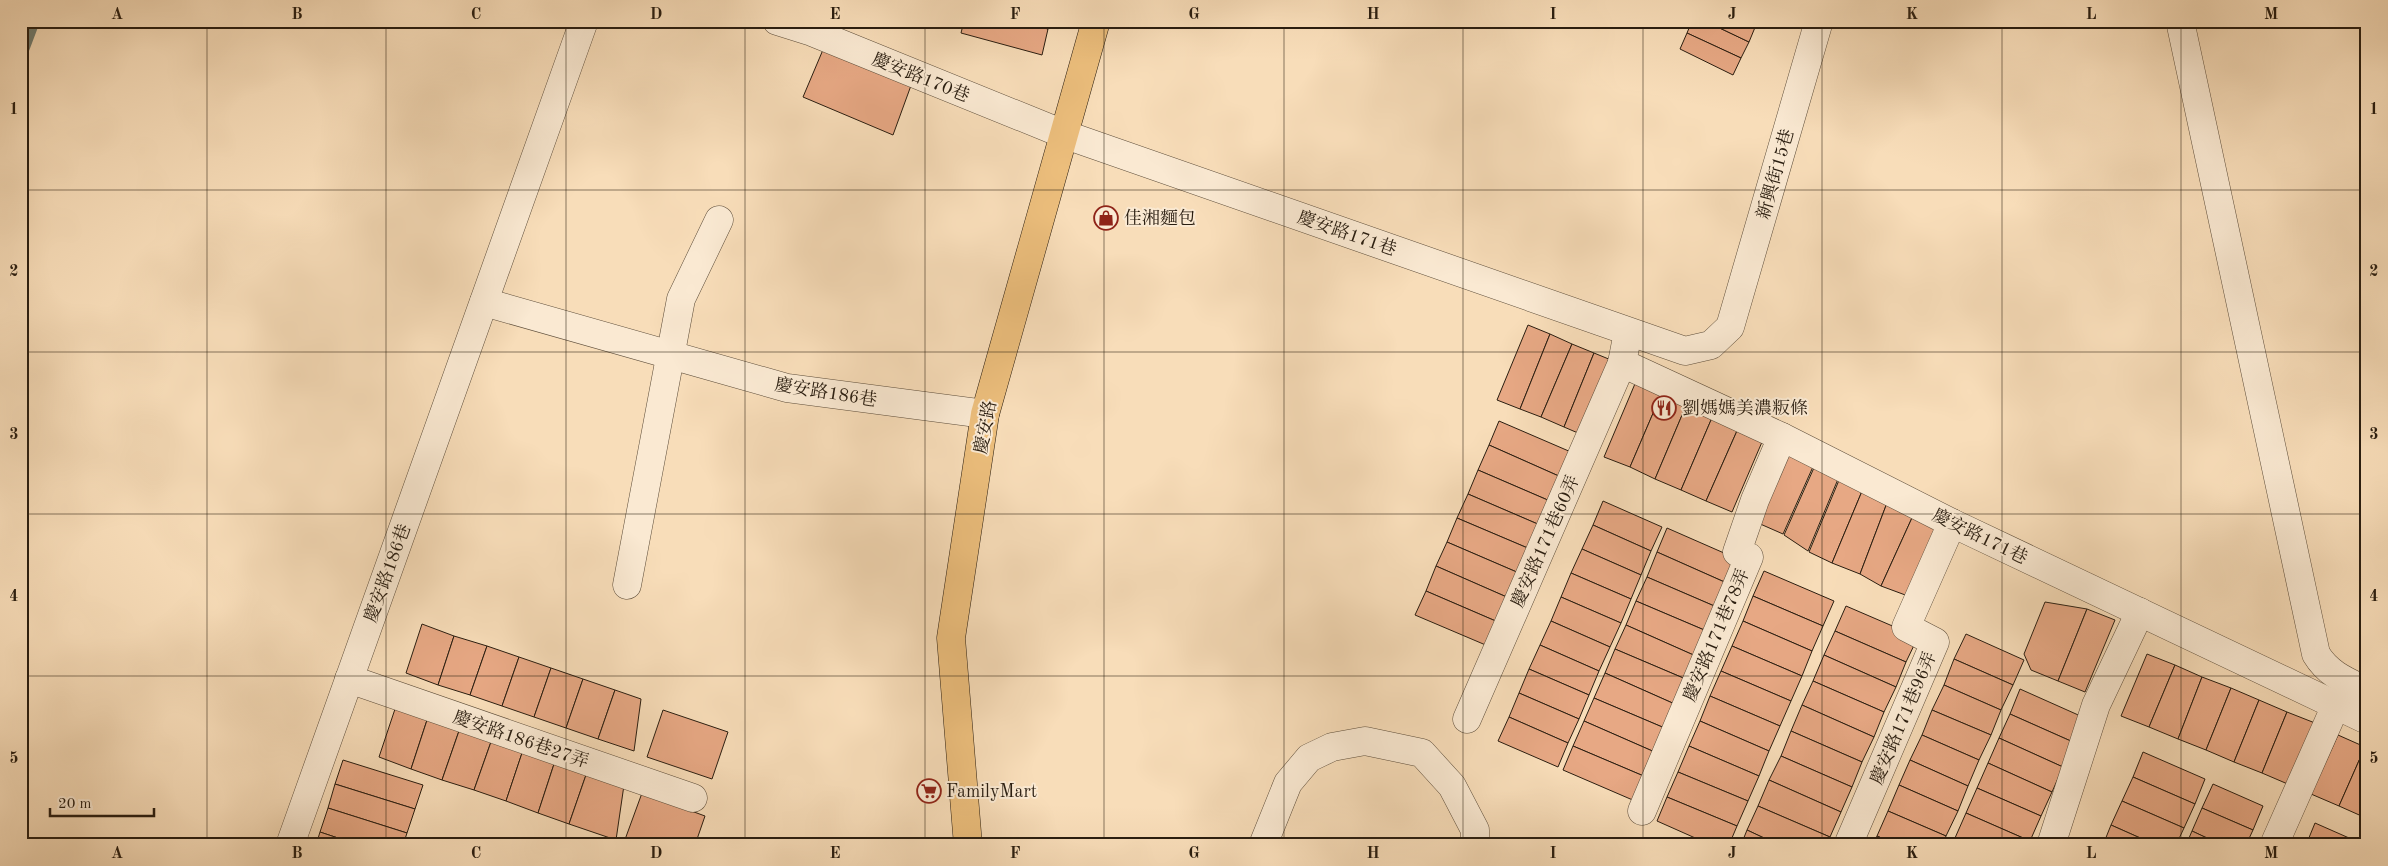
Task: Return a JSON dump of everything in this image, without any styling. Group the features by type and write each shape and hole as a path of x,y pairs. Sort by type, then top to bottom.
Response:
{"main road":[{"name":"慶安路","path":"968,845 951,638 985,414 1066,135 1096,21"}],"street":[{"name":"慶安路186巷","path":"290,845 584,21"},
{"name":"慶安路170巷","path":"777,21 814,27 1066,135"},
{"name":"新興街15巷","path":"1685,350 1711,345 1730,326 1819,21"},
{"path":"2180,21 2316,654 2323,666 2336,676 2367,690"},
{"name":"慶安路171巷","path":"1066,135 1628,332 1685,350"},
{"path":"627,585 669,354 681,299 718,220"},
{"name":"慶安路186巷","path":"484,302 787,388 985,414"},
{"path":"1622,364 1628,332"},
{"name":"慶安路171巷","path":"1622,364 1782,437 1952,523 2367,720"},
{"name":"慶安路171巷60弄","path":"1467,719 1622,364"},
{"name":"慶安路171巷78弄","path":"1642,811 1749,557 1737,552 1755,500 1782,437"},
{"name":"慶安路171巷96弄","path":"1848,845 1935,642 1906,627 1952,523"},
{"path":"2051,845 2096,706 2140,612"},
{"name":"慶安路186巷27弄","path":"349,679 694,798"},
{"path":"2274,845 2336,705"},
{"path":"1263,845 1288,783 1309,758 1332,747 1366,741 1422,753 1452,786 1474,830 1475,845"}],"building":[{"path":"964,21 1021,21 1048,29 1042,55 961,33"},
{"path":"1021,21 1050,21 1048,29"},
{"path":"1692,21 1705,21 1749,42 1741,58 1687,33"},
{"path":"1705,21 1747,21 1756,25 1749,42"},
{"path":"1687,33 1741,58 1733,75 1680,49"},
{"path":"825,45 913,80 893,135 803,97"},
{"path":"1528,325 1550,334 1520,409 1497,400"},
{"path":"1550,334 1572,344 1541,417 1520,409"},
{"path":"1572,344 1594,353 1564,427 1541,417"},
{"path":"1594,353 1616,362 1585,436 1564,427"},
{"path":"1637,379 1663,390 1630,467 1604,457"},
{"path":"1663,390 1688,401 1655,479 1630,467"},
{"path":"1688,401 1714,413 1681,490 1655,479"},
{"path":"1714,413 1740,424 1706,501 1681,490"},
{"path":"1499,421 1571,452 1561,477 1489,445"},
{"path":"1740,424 1765,435 1732,512 1706,501"},
{"path":"1489,445 1561,477 1550,501 1478,470"},
{"path":"1789,449 1816,460 1783,534 1758,523"},
{"path":"1817,461 1841,472 1808,551 1784,535"},
{"path":"1478,470 1550,501 1540,525 1468,494"},
{"path":"1842,473 1865,484 1832,563 1809,552"},
{"path":"1865,484 1890,495 1860,574 1832,563"},
{"path":"1468,494 1540,525 1530,549 1457,518"},
{"path":"1890,495 1916,509 1881,586 1860,574"},
{"path":"1603,501 1662,527 1651,551 1593,525"},
{"path":"1916,509 1942,520 1908,596 1881,586"},
{"path":"1457,518 1530,549 1519,573 1447,542"},
{"path":"1593,525 1651,551 1641,575 1582,549"},
{"path":"1667,528 1740,560 1729,584 1657,552"},
{"path":"1447,542 1519,573 1509,598 1436,566"},
{"path":"1582,549 1641,575 1631,599 1571,573"},
{"path":"1657,552 1729,584 1719,608 1647,577"},
{"path":"1436,566 1509,598 1498,622 1426,591"},
{"path":"1764,571 1834,601 1823,626 1753,596"},
{"path":"1571,573 1631,599 1621,623 1561,597"},
{"path":"1647,577 1719,608 1709,632 1636,601"},
{"path":"1426,591 1498,622 1488,646 1415,615"},
{"path":"1753,596 1823,626 1812,651 1743,621"},
{"path":"1561,597 1621,623 1610,647 1551,621"},
{"path":"1636,601 1709,632 1698,657 1626,625"},
{"path":"2045,602 2087,609 2058,681 2031,670 2024,654"},
{"path":"1846,606 1918,637 1906,662 1835,631"},
{"path":"2087,609 2115,620 2085,692 2058,681"},
{"path":"1551,621 1610,647 1599,671 1540,645"},
{"path":"1743,621 1812,651 1802,676 1732,646"},
{"path":"422,624 454,636 438,685 406,673"},
{"path":"1626,625 1698,657 1688,680 1615,649"},
{"path":"1835,631 1906,662 1896,687 1824,655"},
{"path":"1966,634 2024,660 2013,685 1954,659"},
{"path":"454,636 487,646 470,695 438,685"},
{"path":"1540,645 1599,671 1589,695 1529,669"},
{"path":"487,646 519,657 502,706 470,695"},
{"path":"1732,646 1802,676 1791,701 1721,671"},
{"path":"1615,649 1688,680 1677,705 1605,673"},
{"path":"2147,654 2175,665 2149,727 2121,716"},
{"path":"1824,655 1896,687 1884,712 1813,681"},
{"path":"519,657 551,668 534,717 502,706"},
{"path":"1954,659 2013,685 2001,710 1944,685"},
{"path":"2175,665 2202,677 2178,739 2149,727"},
{"path":"551,668 583,679 566,728 534,717"},
{"path":"1529,669 1589,695 1579,719 1519,693"},
{"path":"1721,671 1791,701 1780,726 1710,696"},
{"path":"1605,673 1677,705 1667,729 1594,698"},
{"path":"2202,677 2231,688 2206,750 2178,739"},
{"path":"583,679 615,690 598,739 566,728"},
{"path":"1813,681 1884,712 1874,737 1802,705"},
{"path":"1944,685 2001,710 1991,735 1932,710"},
{"path":"2231,688 2259,700 2234,762 2206,750"},
{"path":"2020,689 2085,718 2073,742 2010,714"},
{"path":"615,690 641,699 634,751 598,739"},
{"path":"1519,693 1579,719 1568,743 1509,717"},
{"path":"1710,696 1780,726 1769,751 1700,721"},
{"path":"1594,698 1667,729 1657,753 1584,721"},
{"path":"2259,700 2287,712 2262,773 2234,762"},
{"path":"1802,705 1874,737 1862,762 1791,731"},
{"path":"396,706 428,717 411,769 379,757"},
{"path":"663,710 728,732 712,779 647,757"},
{"path":"1932,710 1991,735 1979,760 1922,735"},
{"path":"2287,712 2315,723 2290,785 2262,773"},
{"path":"2010,714 2073,742 2063,767 1999,738"},
{"path":"428,717 460,728 442,780 411,769"},
{"path":"1509,717 1568,743 1558,767 1498,741"},
{"path":"1584,721 1657,753 1646,777 1573,746"},
{"path":"1700,721 1769,751 1759,776 1689,746"},
{"path":"460,728 492,739 474,790 442,780"},
{"path":"1791,731 1862,762 1852,787 1781,756"},
{"path":"1922,735 1979,760 1968,786 1910,760"},
{"path":"2338,735 2365,747 2339,806 2311,794"},
{"path":"1999,738 2063,767 2052,792 1988,763"},
{"path":"492,739 523,750 506,801 474,790"},
{"path":"1573,746 1646,777 1635,801 1563,770"},
{"path":"1689,746 1759,776 1748,801 1678,772"},
{"path":"2365,747 2367,748 2366,818 2339,806"},
{"path":"523,750 555,761 538,813 506,801"},
{"path":"2143,752 2205,779 2195,804 2133,777"},
{"path":"1781,756 1852,787 1841,812 1769,780"},
{"path":"343,760 423,785 415,809 335,784"},
{"path":"1910,760 1968,786 1958,811 1899,785"},
{"path":"555,761 587,772 569,824 538,813"},
{"path":"1988,763 2052,792 2041,816 1977,788"},
{"path":"587,772 624,785 616,840 569,824"},
{"path":"1678,772 1748,801 1737,826 1667,797"},
{"path":"2133,777 2195,804 2184,828 2122,801"},
{"path":"1769,780 1841,812 1830,837 1758,806"},
{"path":"335,784 415,809 407,833 328,808"},
{"path":"2213,784 2263,806 2253,830 2202,808"},
{"path":"1899,785 1958,811 1946,836 1888,811"},
{"path":"1977,788 2041,816 2030,841 1966,813"},
{"path":"642,793 705,816 695,845 623,845"},
{"path":"1667,797 1737,826 1729,845 1711,845 1657,821"},
{"path":"2122,801 2184,828 2176,845 2156,845 2111,825"},
{"path":"1758,806 1830,837 1826,845 1779,845 1747,830"},
{"path":"328,808 407,833 403,845 359,845 320,832"},
{"path":"2202,808 2253,830 2246,845 2222,845 2192,831"},
{"path":"1888,811 1946,836 1943,845 1897,845 1877,836"},
{"path":"1966,813 2030,841 2029,845 1971,845 1955,838"},
{"path":"2315,823 2365,845 2306,845"},
{"path":"2111,825 2156,845 2103,845"},
{"path":"1747,830 1779,845 1741,845"},
{"path":"2192,831 2222,845 2186,845"},
{"path":"320,832 359,845 316,845"},
{"path":"1877,836 1897,845 1873,845"},
{"path":"1955,838 1971,845 1952,845"}],"waterway":[{"path":"21,58 35,21"}],"place":[{"name":"佳湘麵包","path":"1106,218"},
{"name":"劉媽媽美濃粄條","path":"1664,408"},
{"name":"FamilyMart","path":"929,791"}]}
